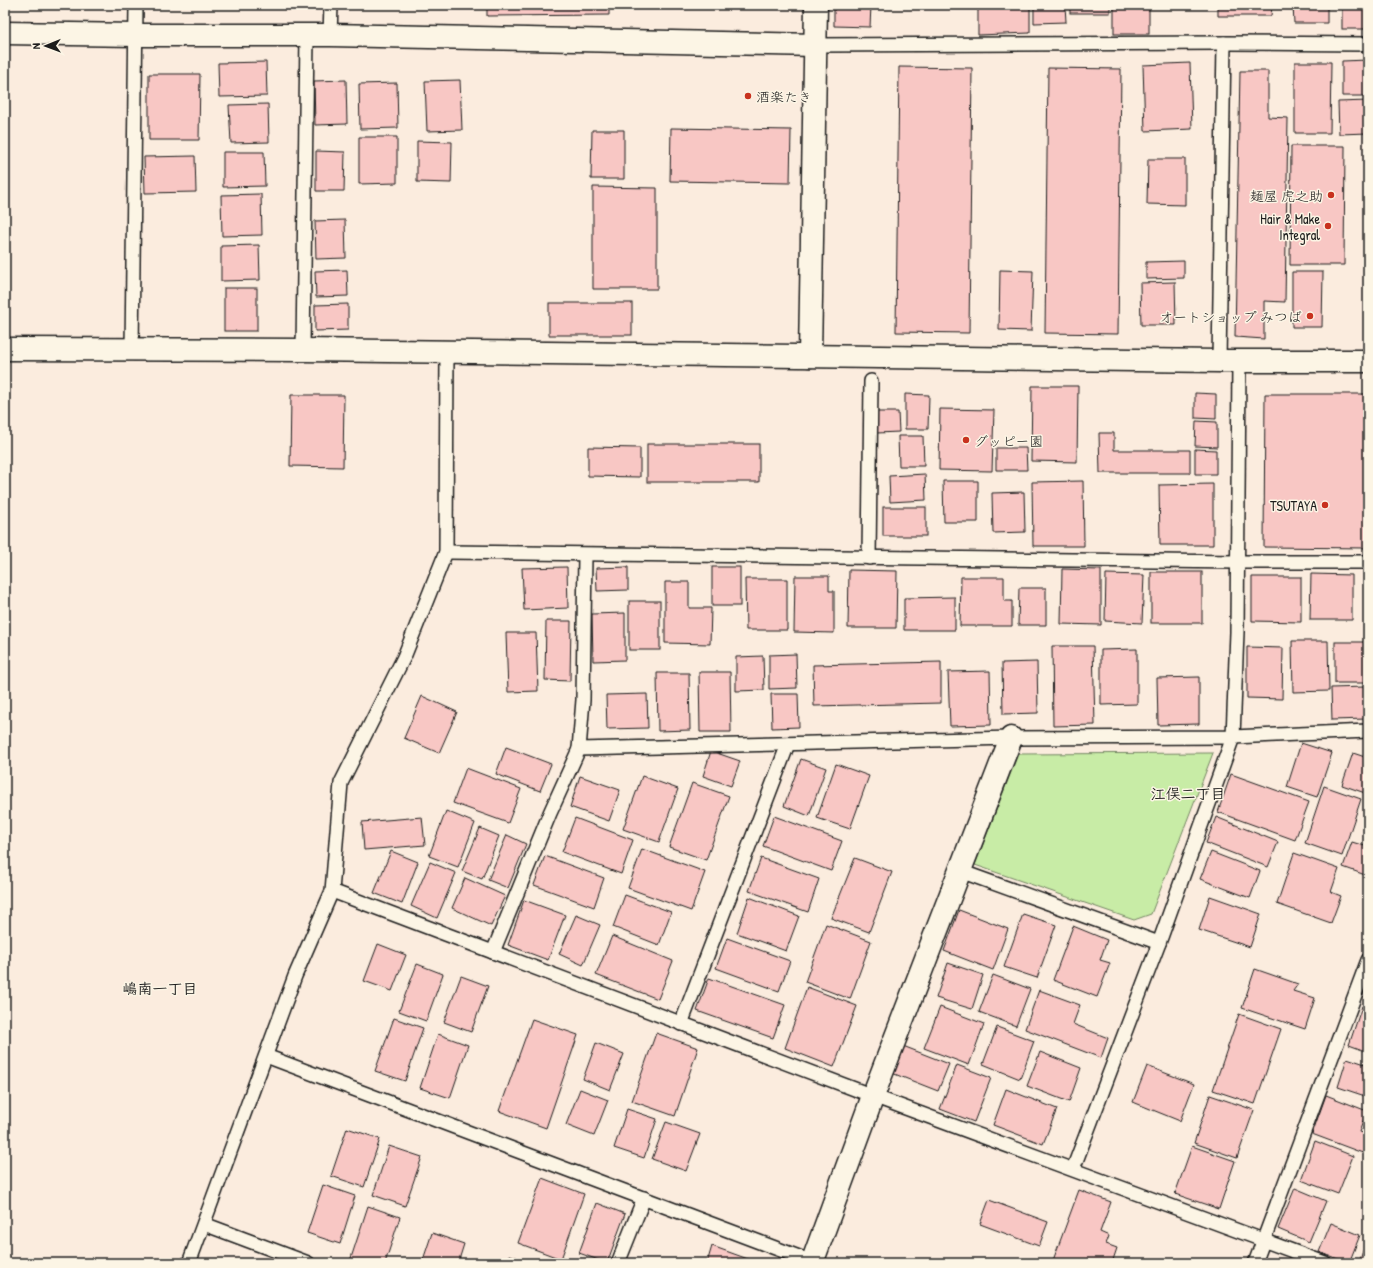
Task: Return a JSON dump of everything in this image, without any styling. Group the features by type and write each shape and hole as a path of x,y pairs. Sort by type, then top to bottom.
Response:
{"street":[{"path":"810,356 816,5"},
{"path":"5,33 330,35 816,45"},
{"path":"5,349 303,350 1229,361 1368,361"},
{"path":"813,1263 873,1096 1011,738"}],"lane":[{"path":"132,350 136,5"},
{"path":"330,5 330,35"},
{"path":"303,350 307,35"},
{"path":"1073,1169 1159,943 1233,737 1238,562 1229,361 1224,42"},
{"path":"816,45 1224,42 1368,44"},
{"path":"189,1263 295,976 332,891 341,783 404,657 446,552 447,352"},
{"path":"869,558 871,381"},
{"path":"446,552 869,558 1368,562"},
{"path":"493,952 550,813 579,749 583,700 585,554"},
{"path":"579,749 1011,738 1233,737 1368,731"},
{"path":"681,1024 788,744"},
{"path":"960,871 1159,943"},
{"path":"332,891 873,1096 1325,1263"},
{"path":"1255,1263 1368,960"},
{"path":"266,1056 813,1263"},
{"path":"618,1263 644,1198"},
{"path":"204,1224 308,1263"}],"green space":[{"path":"1213,753 1151,914 1134,920 975,865 1018,754"}],"building":[{"path":"487,5 609,5 609,15 487,16"},
{"path":"834,5 871,5 870,27 834,26"},
{"path":"978,5 1030,5 1030,33 978,35"},
{"path":"1034,5 1065,5 1066,22 1034,23"},
{"path":"1070,5 1110,5 1110,13 1070,13"},
{"path":"1114,5 1149,5 1149,34 1114,34"},
{"path":"1218,5 1272,5 1271,16 1218,16"},
{"path":"1293,5 1327,5 1327,23 1294,23"},
{"path":"1342,5 1368,5 1368,29 1342,29"},
{"path":"1368,60 1368,96 1342,96 1342,61"},
{"path":"266,62 267,96 219,97 218,63"},
{"path":"1295,62 1331,62 1330,133 1295,133"},
{"path":"1190,63 1192,129 1145,131 1143,65"},
{"path":"899,67 972,68 969,333 896,332"},
{"path":"1048,68 1121,69 1118,334 1045,333"},
{"path":"1240,71 1268,71 1268,117 1288,118 1285,302 1264,301 1264,339 1235,337"},
{"path":"149,74 200,74 199,140 149,140"},
{"path":"346,80 347,124 315,125 314,81"},
{"path":"460,80 462,130 427,131 425,81"},
{"path":"397,83 398,128 360,129 359,84"},
{"path":"1368,101 1368,133 1339,134 1338,102"},
{"path":"268,104 269,142 231,143 229,105"},
{"path":"671,128 791,130 790,183 670,181"},
{"path":"592,130 624,130 624,179 591,179"},
{"path":"359,137 397,137 397,183 359,184"},
{"path":"417,141 452,142 451,183 417,182"},
{"path":"1291,146 1345,146 1344,265 1290,265"},
{"path":"316,151 345,152 344,191 316,191"},
{"path":"223,152 264,152 265,186 223,187"},
{"path":"195,156 196,192 145,193 144,157"},
{"path":"1148,159 1185,159 1185,205 1147,204"},
{"path":"593,187 657,188 657,289 593,289"},
{"path":"261,194 262,235 222,236 221,195"},
{"path":"345,220 346,258 316,259 315,221"},
{"path":"259,245 260,280 221,281 221,246"},
{"path":"1184,261 1184,278 1146,279 1146,262"},
{"path":"347,270 348,296 316,297 315,271"},
{"path":"1000,270 1033,271 1031,331 999,330"},
{"path":"1292,272 1323,272 1322,327 1292,327"},
{"path":"1175,282 1176,325 1141,325 1140,283"},
{"path":"224,288 257,288 257,331 224,331"},
{"path":"549,303 632,303 632,335 549,335"},
{"path":"348,304 348,330 315,331 315,305"},
{"path":"1032,386 1078,386 1077,462 1031,461"},
{"path":"1195,393 1216,394 1216,419 1195,418"},
{"path":"905,394 929,395 928,429 905,429"},
{"path":"1265,394 1368,394 1368,548 1264,547"},
{"path":"291,395 344,395 343,467 290,466"},
{"name":"グッピー園","path":"940,409 994,410 992,471 939,470"},
{"path":"876,412 898,412 899,432 877,433"},
{"path":"1196,421 1217,422 1217,447 1195,446"},
{"path":"1099,433 1114,433 1114,450 1190,450 1190,473 1100,473"},
{"path":"898,436 923,436 924,466 899,466"},
{"path":"647,444 759,444 759,482 647,482"},
{"path":"588,447 640,448 640,477 588,476"},
{"path":"996,448 1026,448 1027,470 996,470"},
{"path":"1195,449 1216,450 1216,474 1195,474"},
{"path":"925,474 926,500 890,502 889,476"},
{"path":"943,481 978,481 978,522 944,522"},
{"path":"1083,481 1084,546 1033,546 1032,482"},
{"path":"1213,484 1213,545 1160,545 1159,485"},
{"path":"1024,492 1025,532 993,533 992,493"},
{"path":"883,507 926,507 926,536 883,536"},
{"path":"567,567 568,608 524,610 522,568"},
{"path":"628,567 628,590 597,591 596,568"},
{"path":"712,567 740,567 740,606 712,606"},
{"path":"1062,569 1101,570 1101,625 1061,624"},
{"path":"849,570 897,571 896,628 848,628"},
{"path":"1151,572 1202,572 1202,623 1151,623"},
{"path":"1106,574 1144,575 1142,623 1105,621"},
{"path":"1311,574 1352,575 1352,620 1310,620"},
{"path":"795,576 829,576 829,591 834,591 834,633 794,632"},
{"path":"961,577 1004,577 1004,601 1012,601 1012,626 960,626"},
{"path":"1252,577 1301,577 1301,622 1252,621"},
{"path":"745,579 787,579 787,630 746,630"},
{"path":"665,582 689,582 689,608 711,608 710,644 665,643"},
{"path":"1019,588 1046,588 1046,625 1018,625"},
{"path":"955,597 955,630 904,630 904,598"},
{"path":"629,601 660,601 660,650 629,650"},
{"path":"625,613 625,660 593,661 592,614"},
{"path":"546,621 571,621 570,681 545,680"},
{"path":"506,633 536,633 538,691 508,692"},
{"path":"1292,641 1328,641 1329,691 1293,692"},
{"path":"1335,642 1367,642 1367,683 1335,683"},
{"path":"1052,646 1093,646 1095,725 1053,726"},
{"path":"1247,647 1283,648 1282,699 1247,698"},
{"path":"1137,649 1137,704 1101,705 1101,650"},
{"path":"796,654 797,688 769,689 769,655"},
{"path":"763,656 764,690 736,691 736,657"},
{"path":"941,662 941,703 814,706 813,665"},
{"path":"1037,662 1038,713 1003,714 1002,663"},
{"path":"990,671 991,725 950,726 948,672"},
{"path":"699,672 730,672 731,732 700,732"},
{"path":"657,673 689,673 690,730 658,731"},
{"path":"1199,677 1199,724 1158,725 1157,678"},
{"path":"1365,687 1366,719 1332,720 1331,688"},
{"path":"647,694 648,728 607,729 606,695"},
{"path":"771,694 798,694 799,727 772,728"},
{"path":"422,696 457,712 439,753 404,738"},
{"path":"1301,743 1332,753 1317,797 1287,787"},
{"path":"506,747 551,764 540,791 496,774"},
{"path":"711,751 740,761 731,786 703,776"},
{"path":"1353,753 1368,758 1368,794 1342,785"},
{"path":"801,759 826,768 809,816 784,806"},
{"path":"836,764 869,776 850,829 817,818"},
{"path":"466,768 521,789 508,823 453,803"},
{"path":"1231,774 1309,802 1295,840 1218,812"},
{"path":"580,776 620,790 609,821 570,807"},
{"path":"642,776 678,789 659,842 623,829"},
{"path":"692,783 729,796 706,860 669,847"},
{"path":"1324,786 1361,799 1342,856 1305,843"},
{"path":"446,811 475,823 458,867 429,856"},
{"path":"774,816 842,841 831,871 763,846"},
{"path":"422,817 425,845 364,850 362,822"},
{"path":"1216,817 1278,842 1268,867 1206,843"},
{"path":"575,818 633,840 621,874 562,852"},
{"path":"480,828 499,836 482,879 462,871"},
{"path":"507,835 526,844 508,888 488,880"},
{"path":"1352,842 1368,847 1368,876 1343,867"},
{"path":"642,849 705,872 691,911 628,888"},
{"path":"391,851 418,862 402,904 374,893"},
{"path":"1211,852 1260,871 1250,898 1200,879"},
{"path":"1294,853 1339,869 1331,892 1341,896 1331,923 1277,904"},
{"path":"545,856 604,878 594,907 534,885"},
{"path":"761,858 819,879 808,912 749,891"},
{"path":"855,858 892,872 869,932 831,918"},
{"path":"430,862 456,873 437,918 411,906"},
{"path":"465,878 505,896 491,926 452,908"},
{"path":"625,895 671,912 659,945 613,927"},
{"path":"1210,896 1261,914 1250,947 1199,930"},
{"path":"749,897 799,916 786,951 737,933"},
{"path":"524,900 565,915 548,960 508,945"},
{"path":"959,910 1008,929 993,970 944,951"},
{"path":"1023,914 1056,925 1037,978 1004,967"},
{"path":"576,915 600,925 583,965 559,954"},
{"path":"826,924 871,941 850,999 805,982"},
{"path":"1073,926 1107,940 1100,960 1110,963 1097,997 1053,980"},
{"path":"612,936 673,961 658,999 596,975"},
{"path":"727,938 790,961 779,991 716,968"},
{"path":"378,944 406,955 392,991 364,981"},
{"path":"948,963 983,975 972,1009 936,998"},
{"path":"417,964 443,974 426,1021 399,1011"},
{"path":"1255,969 1298,984 1293,991 1315,998 1305,1029 1242,1008"},
{"path":"993,975 1030,989 1016,1026 979,1012"},
{"path":"461,976 488,986 471,1032 444,1022"},
{"path":"709,978 785,1005 773,1038 697,1011"},
{"path":"807,987 857,1006 834,1067 785,1048"},
{"path":"1039,990 1080,1005 1073,1024 1108,1038 1101,1058 1025,1029"},
{"path":"1362,1006 1368,1008 1368,1052 1349,1045"},
{"path":"940,1007 984,1024 969,1065 924,1048"},
{"path":"1239,1014 1281,1029 1255,1104 1213,1090"},
{"path":"394,1018 423,1028 405,1081 375,1071"},
{"path":"532,1019 578,1035 546,1128 499,1111"},
{"path":"997,1027 1034,1041 1020,1079 983,1064"},
{"path":"656,1033 698,1048 675,1116 632,1101"},
{"path":"438,1034 468,1045 450,1098 420,1088"},
{"path":"596,1043 624,1054 610,1090 583,1079"},
{"path":"903,1046 949,1064 938,1091 892,1073"},
{"path":"1040,1052 1081,1068 1069,1102 1027,1086"},
{"path":"1347,1058 1368,1065 1368,1097 1338,1087"},
{"path":"957,1065 991,1078 974,1122 940,1109"},
{"path":"1147,1066 1194,1084 1180,1121 1133,1102"},
{"path":"580,1089 608,1100 594,1136 566,1125"},
{"path":"1006,1089 1057,1109 1043,1144 993,1125"},
{"path":"1210,1095 1254,1110 1237,1158 1194,1143"},
{"path":"1326,1095 1367,1111 1359,1132 1368,1135 1368,1155 1312,1134"},
{"path":"627,1109 657,1119 644,1158 614,1148"},
{"path":"666,1122 700,1134 686,1171 652,1159"},
{"path":"347,1128 380,1139 364,1187 331,1176"},
{"path":"1315,1141 1353,1156 1338,1194 1301,1180"},
{"path":"389,1146 422,1157 405,1206 373,1195"},
{"path":"1192,1146 1235,1161 1219,1209 1175,1194"},
{"path":"542,1178 584,1194 561,1259 518,1243"},
{"path":"323,1185 355,1196 340,1244 307,1233"},
{"path":"1295,1188 1326,1201 1309,1242 1278,1229"},
{"path":"1079,1190 1111,1202 1100,1232 1109,1236 1106,1244 1117,1248 1112,1263 1052,1263"},
{"path":"989,1200 1048,1222 1039,1246 980,1224"},
{"path":"597,1203 625,1214 607,1263 579,1253"},
{"path":"368,1206 400,1217 385,1263 356,1263 350,1261"},
{"path":"1331,1223 1360,1235 1349,1263 1319,1252"},
{"path":"432,1233 464,1244 458,1263 422,1263"},
{"path":"1368,1236 1368,1263 1359,1263"},
{"path":"712,1246 759,1263 707,1263"},
{"path":"510,1255 532,1263 508,1263"}],"place":[{"name":"酒楽たき","path":"748,96"},
{"name":"麺屋 虎之助","path":"1331,195"},
{"name":"Hair & Make Integral","path":"1328,226"},
{"name":"オートショップ みつば","path":"1310,316"},
{"name":"グッピー園","path":"966,440"},
{"name":"TSUTAYA","path":"1325,505"}],"district":[{"name":"江俣二丁目","path":"1188,793"},
{"name":"嶋南一丁目","path":"160,988"}]}
